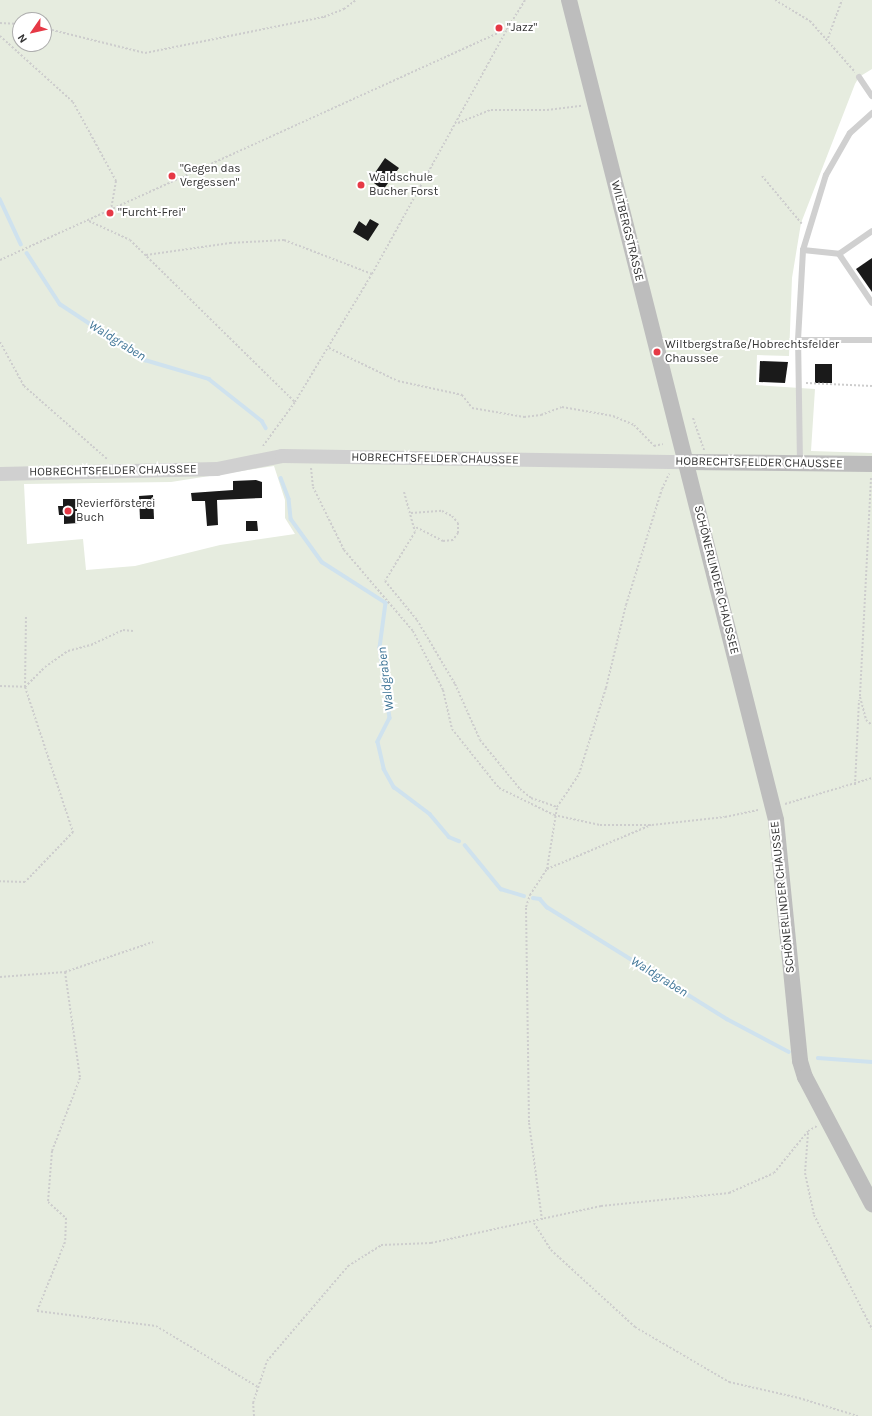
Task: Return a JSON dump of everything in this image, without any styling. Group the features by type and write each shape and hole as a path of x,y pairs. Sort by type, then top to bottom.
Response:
{"main road":[{"name":"WILTBERGSTRASSE","path":"569,0 686,462"},
{"name":"HOBRECHTSFELDER CHAUSSEE","path":"686,462 706,461 872,464"},
{"name":"SCHÖNERLINDER CHAUSSEE","path":"686,462 780,838 800,1061 828,1120 872,1204"}],"street":[{"name":"HOBRECHTSFELDER CHAUSSEE","path":"0,474 217,469 282,456 686,462"}],"lane":[{"path":"860,77 872,96"},
{"path":"800,463 800,383 798,340 803,250 826,175 850,133 872,113"},
{"path":"803,250 839,254 872,231"},
{"path":"839,254 872,303"},
{"path":"798,340 872,340"}],"path":[{"path":"52,30 145,53 324,17 344,9 356,0"},
{"path":"258,460 260,450 295,402 329,348 372,274 457,124 507,29 525,0"},
{"path":"775,0 810,21 828,38 860,77"},
{"path":"828,38 842,0"},
{"path":"0,23 12,24"},
{"path":"0,260 507,29"},
{"path":"0,36 73,102 116,181 111,210"},
{"path":"457,124 491,110 547,110 595,103"},
{"path":"762,176 801,223"},
{"path":"88,221 130,240 295,402"},
{"path":"146,255 230,243 284,240 372,274"},
{"path":"0,342 24,386 109,461 112,472"},
{"path":"329,348 398,381 462,395 472,408 524,417 541,415 562,407 613,416 634,425 654,446 664,444"},
{"path":"800,383 872,386"},
{"path":"693,418 706,461"},
{"path":"310,456 313,487 344,550 413,631 443,690 452,729 499,788 554,815 600,825 652,825 725,817 773,807 855,785 872,778"},
{"path":"855,785 872,464"},
{"path":"542,1220 528,1122 529,1082 526,907 530,895 547,869 554,815 557,807 578,774 606,688 626,605 662,488 670,471"},
{"path":"404,492 415,532 385,580 417,620 455,684 480,740 520,789 532,798 557,807"},
{"path":"411,513 442,511 452,516 458,523 458,533 453,540 442,541 414,527"},
{"path":"0,881 25,882 73,832 25,687 26,615"},
{"path":"0,686 25,687 45,667 68,651 91,645 123,630 133,631"},
{"path":"860,697 866,720 872,725"},
{"path":"547,869 652,825"},
{"path":"0,976 65,972 153,942"},
{"path":"65,972 80,1078 52,1151 48,1202 66,1218 65,1242 37,1311 156,1326 258,1387"},
{"path":"254,1416 253,1403 266,1361 348,1266 381,1245 431,1243 534,1223 601,1206 729,1193 774,1173 808,1131 828,1120"},
{"path":"808,1131 805,1173 814,1215 872,1329"},
{"path":"534,1223 552,1250 635,1327 729,1382 799,1398 851,1416 858,1416"}],"shaded area":[{"path":"0,0 872,0 872,69 859,77 855,84 801,223 792,278 789,356 757,355 756,385 815,389 811,451 872,453 872,1416 0,1416","holes":["274,466 285,500 285,518 295,534 220,545 135,566 86,570 83,539 27,544 24,484 171,482"]}],"building":[{"name":"Waldschule Bucher Forst","path":"385,158 399,168 383,190 370,180"},
{"path":"370,219 379,224 368,241 353,232 359,221 366,226"},
{"path":"872,258 872,292 856,269"},
{"path":"760,361 788,362 785,383 759,382"},
{"path":"815,364 832,364 832,383 815,383"},
{"path":"256,480 262,482 262,498 217,500 218,525 207,526 205,501 192,501 191,493 233,490 233,481"},
{"path":"153,495 154,519 140,519 139,496"},
{"name":"Revierförsterei Buch","path":"63,499 76,499 78,523 64,524 64,515 59,515 58,506 63,506"},
{"path":"246,521 257,521 258,531 246,531"}],"waterway":[{"name":"Waldgraben","path":"0,199 21,244"},
{"name":"Waldgraben","path":"27,253 60,304 145,360 209,379 262,421 266,428"},
{"name":"Waldgraben","path":"281,478 289,499 291,519 322,562 386,603 380,648 390,718 378,742 384,769 394,787 430,814 449,837 459,841"},
{"name":"Waldgraben","path":"465,845 501,889 524,896"},
{"name":"Waldgraben","path":"533,898 540,899 547,907 727,1019 789,1052"},
{"name":"Waldgraben","path":"818,1058 872,1062"}],"place":[{"name":"\"Jazz\"","path":"499,28"},
{"name":"\"Gegen das Vergessen\"","path":"172,176"},
{"name":"Waldschule Bucher Forst","path":"361,185"},
{"name":"\"Furcht-Frei\"","path":"110,213"},
{"name":"Wiltbergstraße/Hobrechtsfelder Chaussee","path":"657,352"},
{"name":"Revierförsterei Buch","path":"68,511"}]}
